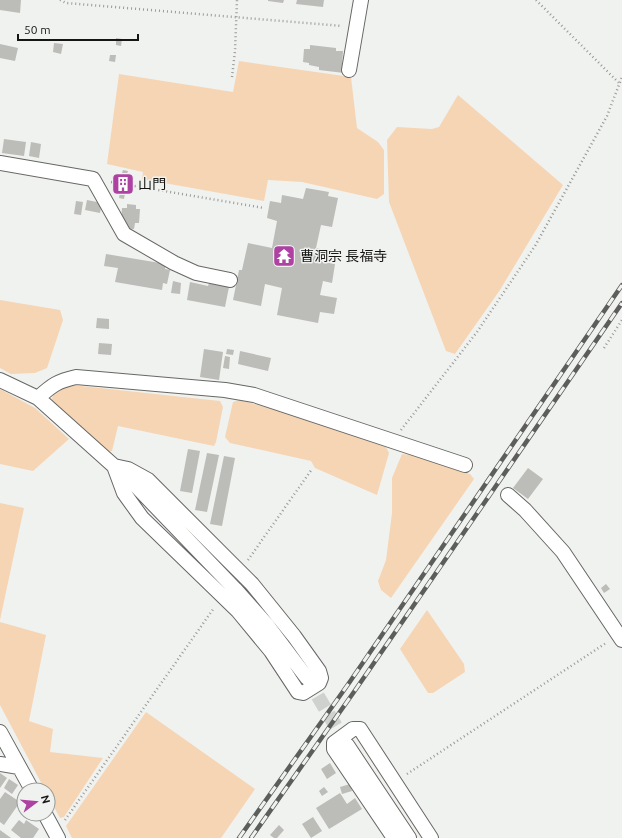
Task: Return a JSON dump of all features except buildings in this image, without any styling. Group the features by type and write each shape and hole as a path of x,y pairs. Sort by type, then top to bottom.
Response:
{"street":[{"path":"349,70 361,0"},
{"path":"0,163 93,179 124,234 174,263 196,273 230,280"},
{"path":"38,398 61,380 76,377 225,390 254,395 465,465"},
{"path":"0,380 38,398 134,484 235,589 267,625 307,678"},
{"path":"114,466 128,469 148,480 252,584 294,636 319,671 321,678 319,683 303,693 298,692 271,651 238,611 142,518 124,493 114,466"},
{"path":"508,495 525,510 563,552 621,636"},
{"path":"394,838 334,749 334,743 353,729 360,729 431,838"},
{"path":"0,732 27,782"},
{"path":"347,745 409,838"},
{"path":"0,764 19,767"},
{"path":"49,822 57,836"}],"path":[{"path":"60,0 66,3 356,27"},
{"path":"232,77 235,51 237,0"},
{"path":"536,0 620,84"},
{"path":"393,442 477,332 535,246 606,116 622,77"},
{"path":"91,179 264,208"},
{"path":"604,348 622,320"},
{"path":"240,572 312,469"},
{"path":"57,836 222,596"},
{"path":"394,782 621,636"}],"shaded area":[{"path":"239,61 351,77 357,128 378,142 384,150 384,194 377,199 302,182 268,180 264,201 142,179 143,172 107,164 119,74 233,92"},
{"path":"458,95 563,185 500,290 455,354 446,351 389,202 387,140 397,127 432,129 439,127"},
{"path":"0,300 60,310 63,320 47,368 35,373 11,374 0,368"},
{"path":"72,385 220,401 223,407 216,442 214,446 118,426 112,451 107,452 51,401 56,391"},
{"path":"0,389 35,408 69,439 33,471 0,464"},
{"path":"240,400 290,414 386,447 389,453 377,495 315,468 311,461 230,443 225,437 233,402"},
{"path":"402,454 411,455 470,474 474,479 391,598 381,590 378,581 386,560 392,513 392,478"},
{"path":"0,503 24,508 0,620"},
{"path":"427,610 464,664 465,672 433,693 428,693 400,649"},
{"path":"0,622 46,635 29,721 53,729 50,752 103,758 64,817 60,818 56,811 56,782 41,782 0,705"},
{"path":"146,712 255,789 221,838 72,838 66,826"}],"tunnel":[{"path":"307,678 347,745"}],"railway":[{"path":"239,838 349,683 622,285"},
{"path":"251,838 356,689 622,303"}],"place":[{"name":"山門","path":"123,184"},
{"name":"曹洞宗 長福寺","path":"284,256"}]}
